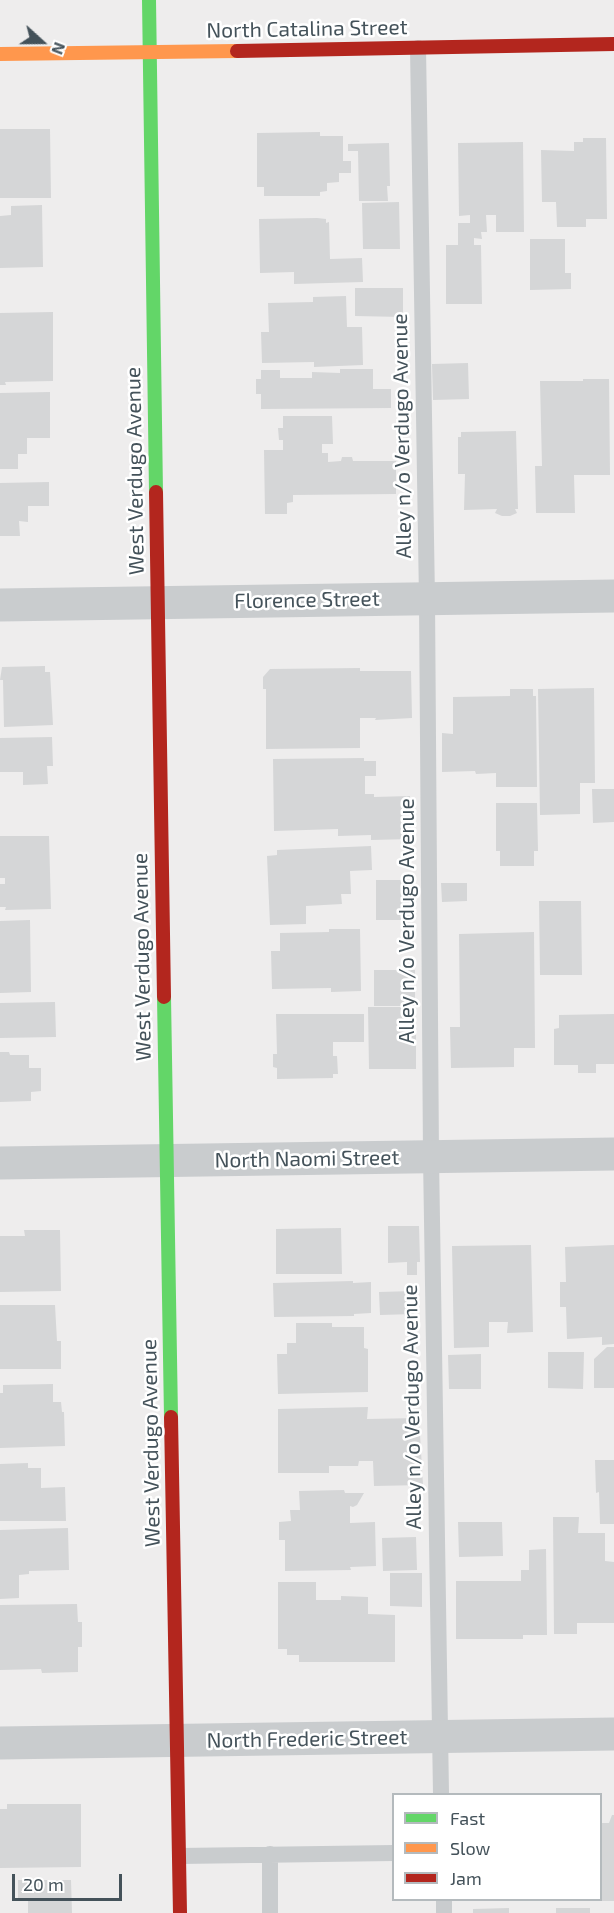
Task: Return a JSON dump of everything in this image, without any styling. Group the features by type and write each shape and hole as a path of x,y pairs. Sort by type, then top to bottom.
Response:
{"main road":[{"name":"West Verdugo Avenue","path":"148,0 180,1913"},
{"name":"North Catalina Street","path":"0,54 614,44"}],"street":[{"name":"Florence Street","path":"0,605 614,596"},
{"name":"North Naomi Street","path":"0,1163 614,1154"},
{"name":"North Frederic Street","path":"0,1743 614,1734"}],"lane":[{"name":"Alley n/o Verdugo Avenue","path":"418,48 441,1793"},
{"path":"180,1856 392,1853"},
{"path":"270,1854 270,1913"}],"building":[{"path":"0,129 50,129 51,198 0,198"},
{"path":"320,132 320,136 343,136 343,161 351,161 351,173 339,173 339,182 327,183 327,191 320,192 320,196 264,196 264,187 257,187 257,133"},
{"path":"583,138 606,138 607,219 586,219 586,227 557,227 556,202 542,202 541,150 574,151 574,142 583,142"},
{"path":"523,142 524,232 496,232 496,215 486,215 487,232 481,232 482,239 474,238 474,245 481,245 482,304 446,304 446,245 458,245 458,223 470,223 470,215 459,216 458,143"},
{"path":"389,143 388,201 359,201 358,151 348,151 348,144"},
{"path":"399,202 400,249 363,249 362,203"},
{"path":"42,205 43,267 0,268 0,216 11,215 11,206"},
{"path":"259,219 326,219 326,223 329,222 330,259 362,258 363,282 294,284 294,272 260,273"},
{"path":"530,239 565,239 565,273 571,273 571,289 530,290"},
{"path":"355,288 403,288 403,317 355,316"},
{"path":"346,296 347,327 362,327 363,365 314,367 314,362 262,363 261,332 269,332 268,303 313,302 313,297"},
{"path":"53,312 53,381 5,382 6,385 0,385 0,313"},
{"path":"468,363 469,399 433,400 432,364"},
{"path":"340,369 373,369 373,389 391,389 391,408 261,409 261,394 256,394 256,379 261,379 261,370 280,370 280,378 312,378 312,372 340,373"},
{"path":"583,379 609,379 610,475 574,475 575,513 536,513 535,466 542,466 540,381 583,381"},
{"path":"50,392 50,438 27,438 27,454 18,454 18,469 0,469 0,393"},
{"path":"283,416 332,416 333,444 322,444 322,453 328,453 328,462 341,461 342,457 352,457 353,461 396,461 396,494 293,495 293,502 287,503 287,514 265,514 264,450 283,450 283,440 279,440 278,428 283,428"},
{"path":"516,431 518,509 515,509 517,513 502,516 495,513 497,509 464,510 465,474 458,474 458,437 461,437 461,432"},
{"path":"49,482 49,506 28,506 28,522 19,521 20,536 0,536 0,483"},
{"path":"45,666 45,672 50,672 53,725 4,727 3,680 0,680 2,667"},
{"path":"360,668 360,671 411,671 412,718 375,720 376,718 360,718 360,748 266,749 266,689 263,689 263,677 270,669"},
{"path":"594,688 595,783 580,783 580,814 540,815 538,689"},
{"path":"510,689 533,689 533,696 536,696 537,787 496,787 496,773 442,772 442,733 453,734 453,697 510,696"},
{"path":"52,737 53,766 47,766 48,784 23,785 23,772 0,772 0,738"},
{"path":"364,758 364,761 376,761 376,776 365,776 365,794 374,794 374,797 410,796 411,839 371,840 371,835 338,836 338,829 274,831 273,759"},
{"path":"592,789 614,789 614,822 593,823"},
{"path":"496,803 537,803 538,851 534,851 534,866 500,866 500,851 496,851"},
{"path":"0,836 49,836 51,909 5,910 6,907 0,907 0,884 5,884 5,878 0,878"},
{"path":"371,846 372,870 350,871 351,894 341,894 342,904 306,906 306,924 270,925 267,856 277,855 277,850"},
{"path":"376,880 415,880 415,920 376,920"},
{"path":"441,883 467,883 467,901 442,902"},
{"path":"539,901 581,901 582,975 540,975"},
{"path":"30,920 31,992 0,993 0,921"},
{"path":"329,929 360,929 361,991 331,992 331,988 272,989 271,951 280,951 280,933 329,932"},
{"path":"534,932 535,1048 514,1048 514,1067 451,1068 450,1027 460,1027 459,934"},
{"path":"374,970 415,970 415,1006 374,1006"},
{"path":"55,1002 56,1037 0,1038 0,1003"},
{"path":"368,1007 416,1007 416,1069 369,1069"},
{"path":"276,1014 364,1014 364,1042 333,1042 333,1056 337,1056 338,1074 333,1074 333,1078 277,1079 277,1068 273,1067 273,1054 277,1054"},
{"path":"614,1014 614,1064 596,1064 596,1073 578,1073 578,1065 554,1065 554,1029 559,1028 559,1015"},
{"path":"0,1052 9,1052 10,1055 29,1055 29,1068 41,1068 41,1091 31,1092 31,1101 0,1102"},
{"path":"388,1226 419,1226 420,1262 417,1262 417,1275 407,1275 407,1262 388,1263"},
{"path":"341,1228 342,1274 276,1274 276,1229"},
{"path":"24,1230 60,1230 61,1291 0,1292 0,1236 25,1236"},
{"path":"531,1245 533,1332 507,1333 508,1322 489,1322 489,1347 454,1348 452,1246"},
{"path":"614,1245 614,1344 602,1345 602,1337 567,1339 566,1307 560,1307 560,1282 566,1282 565,1247"},
{"path":"353,1281 353,1283 371,1282 371,1313 354,1314 354,1316 274,1317 273,1283"},
{"path":"414,1291 414,1314 380,1315 379,1292"},
{"path":"0,1305 55,1305 57,1341 61,1341 61,1369 0,1369"},
{"path":"296,1323 332,1323 332,1327 364,1327 364,1348 368,1349 368,1392 278,1394 277,1354 287,1354 287,1343 296,1343"},
{"path":"607,1347 614,1347 614,1388 594,1388 594,1359"},
{"path":"548,1352 584,1352 583,1389 548,1388"},
{"path":"481,1354 481,1389 449,1389 448,1355"},
{"path":"53,1384 53,1402 61,1402 62,1412 64,1412 65,1446 0,1448 0,1393 3,1393 3,1385"},
{"path":"368,1407 367,1419 419,1418 423,1485 374,1486 373,1461 359,1461 358,1466 329,1466 329,1473 278,1473 278,1409"},
{"path":"595,1460 614,1460 614,1524 600,1524"},
{"path":"28,1463 28,1468 41,1468 41,1488 65,1487 66,1521 0,1521 0,1464"},
{"path":"344,1490 345,1493 364,1493 357,1505 350,1506 350,1523 375,1522 376,1566 350,1567 351,1570 285,1571 285,1540 279,1540 279,1522 291,1521 290,1510 300,1510 299,1491"},
{"path":"553,1517 579,1517 578,1533 605,1533 605,1561 614,1562 614,1623 577,1623 577,1634 554,1634"},
{"path":"458,1522 502,1522 503,1556 459,1557"},
{"path":"68,1528 69,1570 29,1571 29,1574 19,1575 19,1598 0,1599 0,1530"},
{"path":"416,1537 417,1570 383,1571 382,1538"},
{"path":"546,1549 547,1635 523,1635 523,1639 456,1639 456,1581 521,1581 521,1570 529,1570 529,1550"},
{"path":"390,1573 422,1573 422,1607 390,1606"},
{"path":"278,1582 316,1582 316,1600 341,1600 341,1596 368,1597 368,1614 395,1615 395,1662 299,1662 299,1655 287,1655 287,1649 278,1649"},
{"path":"77,1604 78,1622 82,1622 82,1647 78,1647 78,1672 42,1673 41,1669 0,1670 0,1605"},
{"path":"7,1804 81,1804 81,1867 0,1868 0,1809 7,1809"},
{"path":"614,1815 614,1901 602,1901 602,1823 609,1823"},
{"path":"18,1880 71,1880 72,1913 28,1913 28,1899 18,1899"},
{"path":"509,1908 509,1913 473,1913 473,1909"},
{"path":"556,1908 590,1908 590,1913 556,1913"}],"traffic: fast":[{"path":"149,0 156,492"},
{"path":"164,997 171,1417"}],"traffic: slow":[{"path":"0,54 237,51"}],"traffic: jam":[{"path":"237,51 614,44"},
{"path":"156,492 164,997"},
{"path":"171,1417 180,1913"}]}
